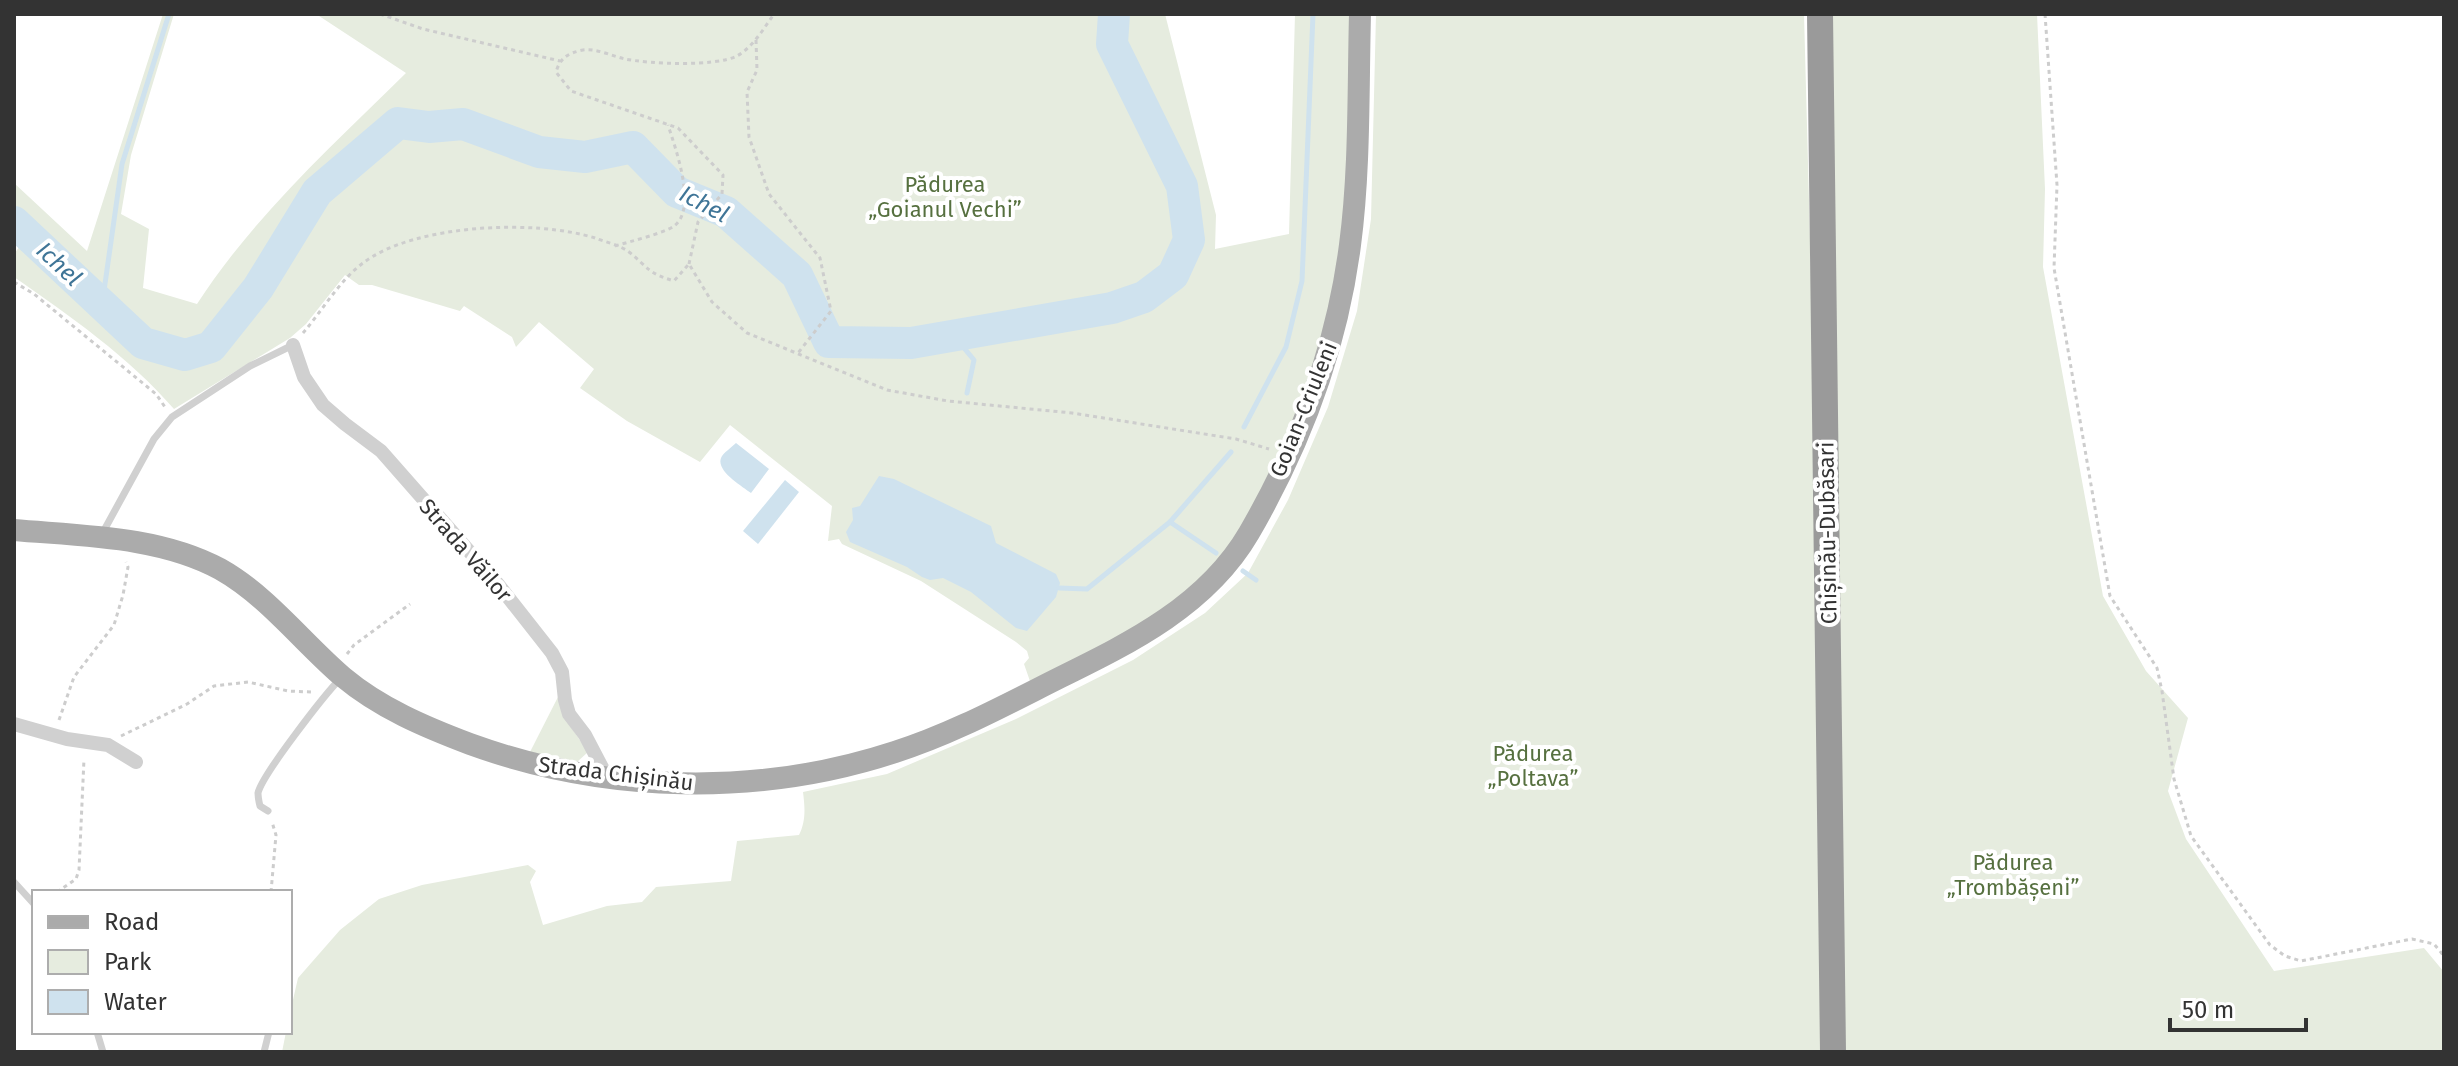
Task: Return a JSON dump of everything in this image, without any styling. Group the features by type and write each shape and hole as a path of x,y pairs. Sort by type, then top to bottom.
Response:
{"highway":[{"name":"Chișinău-Dubăsari","path":"1820,14 1833,1052"}],"main road":[{"name":"Goian-Criuleni","path":"1037,689 1133,641 1193,600 1226,566 1248,534 1288,455 1324,366 1338,316 1350,244 1355,189 1360,14"},
{"name":"Strada Chișinău","path":"14,530 108,539 185,554 215,566 241,581 335,679 386,707 472,745 540,766 607,777 687,784 797,778 897,752 1037,689"}],"street":[{"name":"Strada Văilor","path":"293,345 304,377 323,405 381,451 497,583 552,653 562,672 569,714 585,735 607,777"},
{"path":"14,724 108,745 136,762"}],"lane":[{"path":"108,539 154,439 172,417 250,366 293,345"},
{"path":"268,811 260,806 258,793 335,679"},
{"path":"14,882 32,902"}],"path":[{"path":"380,14 423,29 560,61"},
{"path":"293,345 362,263 394,245 448,234 511,226 556,228 627,250 653,275 674,281 689,264 698,222 722,194 723,175 678,128 571,91 556,72 560,61 569,54 586,50 629,60 685,65 736,56 756,40 774,14"},
{"path":"2045,14 2057,185 2054,268 2110,596 2157,668 2174,779 2191,836 2270,945 2285,956 2301,961 2412,939 2434,944 2444,956"},
{"path":"756,40 757,70 747,92 749,137 769,194 820,258 831,311 797,354"},
{"path":"615,246 674,226 682,215 682,169 668,124"},
{"path":"689,264 712,302 747,333 887,390 948,401 1072,413 1236,439 1288,455"},
{"path":"14,282 34,294 156,394 172,417"},
{"path":"54,735 74,677 114,625 128,567 108,539"},
{"path":"108,745 187,704 214,686 248,682 288,691 335,679 354,645 410,604"},
{"path":"60,890 76,879 79,870 84,742"},
{"path":"268,811 276,835 271,890"}],"green space":[{"name":"Pădurea „Goianul Vechi”","path":"163,14 174,14 131,155 121,214 149,229 143,288 197,304 269,211 406,73 316,14 1165,14 1216,215 1215,249 1289,234 1295,14 1352,14 1344,223 1334,292 1323,339 1309,385 1281,452 1246,519 1217,561 1198,581 1154,616 1031,684 1024,664 1029,658 1027,651 1016,642 921,581 842,544 839,539 828,541 832,506 730,425 700,462 627,421 580,388 594,369 539,322 516,347 512,337 464,306 460,311 372,285 359,285 345,275 306,324 290,338 174,409 118,355 14,277 14,254 20,246 14,241 14,183 87,251"},
{"name":"Pădurea „Poltava”","path":"1376,14 1804,14 1817,499 1826,1052 282,1052 286,1034 292,1034 292,1004 298,978 340,930 379,899 422,885 528,865 536,871 530,882 543,925 607,906 642,902 656,887 731,881 737,841 799,835 803,825 803,792 887,774 1016,719 1133,660 1205,613 1248,573 1288,500 1328,407 1357,311 1371,219"},
{"name":"Pădurea „Trombășeni”","path":"1828,14 2037,14 2045,189 2043,267 2103,596 2146,671 2188,718 2168,791 2186,839 2274,971 2424,948 2444,972 2444,1052 1843,1052"},
{"path":"558,697 564,717 588,752 577,762 530,752"}],"water":[{"path":"736,443 769,469 751,493 731,478 720,463 722,456"},
{"path":"879,476 894,479 991,526 996,543 1056,574 1060,583 1056,597 1027,631 1016,628 971,592 943,578 930,580 922,577 907,567 850,542 846,532 853,520 852,508 860,506"},
{"path":"785,480 799,492 758,544 743,531"}],"waterway":[{"path":"102,305 122,164 169,14"},
{"name":"Ichel","path":"14,222 143,343 185,355 211,347 258,288 317,192 398,123 429,127 463,124 539,152 585,157 633,147 677,192 726,212 797,275 829,342 911,343 1112,308 1144,297 1173,275 1189,240 1182,186 1112,44 1114,14"},
{"path":"1244,427 1286,347 1302,281 1313,14"},
{"path":"954,336 974,360 967,393"},
{"path":"1059,588 1087,589 1170,522 1231,452"},
{"path":"1170,522 1216,553"},
{"path":"1243,571 1256,580"}]}
